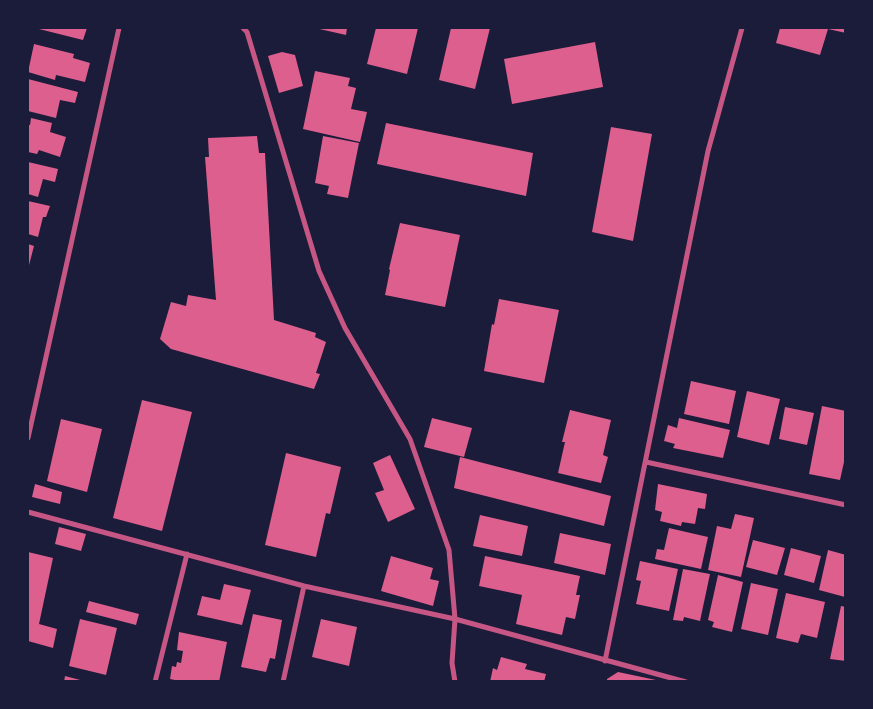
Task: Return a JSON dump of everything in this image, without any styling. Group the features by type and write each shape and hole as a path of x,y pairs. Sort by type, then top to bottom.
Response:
{"street":[{"path":"28,438 118,28"},
{"path":"242,28 247,32 319,271 345,328 410,439 450,550 455,619 452,663 455,682"},
{"path":"605,661 708,152 742,28"},
{"path":"646,462 846,505"},
{"path":"28,512 304,586 455,619 686,682"},
{"path":"155,682 187,554"},
{"path":"283,682 304,586"}],"building":[{"path":"35,28 87,28 83,40"},
{"path":"315,28 347,28 346,35"},
{"path":"376,28 418,28 407,74 367,64"},
{"path":"451,28 490,28 475,89 439,80"},
{"path":"780,28 846,28 846,33 828,29 820,55 776,43"},
{"path":"595,42 603,87 512,104 504,59"},
{"path":"34,44 74,54 73,58 90,63 85,82 56,75 55,80 28,72"},
{"path":"282,52 295,55 303,86 279,93 268,56"},
{"path":"315,71 350,78 348,86 356,88 351,109 367,112 360,142 303,129"},
{"path":"28,79 78,92 75,103 60,100 56,118 28,111"},
{"path":"31,118 52,123 50,132 66,137 60,157 39,150 37,154 28,152 28,125 30,125"},
{"path":"386,123 533,153 526,196 377,164"},
{"path":"611,127 652,134 633,241 592,232"},
{"path":"257,136 259,153 265,153 274,320 316,333 315,337 326,342 316,373 320,374 314,389 171,349 160,339 171,302 186,306 188,295 216,300 205,157 209,157 208,138"},
{"path":"323,136 359,143 348,198 327,194 329,186 315,183"},
{"path":"28,162 58,169 55,182 43,179 38,197 28,194"},
{"path":"28,201 50,206 46,217 43,217 38,237 28,234"},
{"path":"400,223 460,235 445,307 385,295"},
{"path":"28,244 34,246 28,269"},
{"path":"499,299 559,310 544,383 484,371 492,324 494,325"},
{"path":"691,381 736,391 729,424 684,414"},
{"path":"747,391 780,399 769,445 737,437"},
{"path":"142,400 192,412 162,531 113,518"},
{"path":"822,406 846,411 846,453 840,480 809,474"},
{"path":"785,407 814,413 807,445 779,439"},
{"path":"570,410 611,420 603,455 608,457 601,483 558,473 565,442 562,442"},
{"path":"432,418 472,428 464,457 424,447"},
{"path":"679,418 730,430 723,458 673,448 675,444 664,441 668,425 677,428"},
{"path":"61,419 102,429 87,492 47,481"},
{"path":"286,453 341,467 330,514 326,513 316,557 265,545"},
{"path":"390,455 415,509 388,522 375,493 384,490 373,463"},
{"path":"460,457 611,496 604,526 454,488"},
{"path":"35,484 62,492 60,504 32,497"},
{"path":"658,484 707,494 705,509 698,508 695,524 682,522 681,526 660,521 662,512 655,510"},
{"path":"735,514 754,518 741,577 708,570 717,526 731,529"},
{"path":"480,515 528,526 522,556 473,546"},
{"path":"59,527 86,534 81,551 55,544"},
{"path":"669,528 708,537 701,569 655,559 657,549 664,550"},
{"path":"560,533 611,544 605,575 554,563"},
{"path":"753,540 785,548 777,575 746,567"},
{"path":"791,548 821,556 814,583 784,575"},
{"path":"828,550 846,555 845,597 819,590"},
{"path":"28,552 53,558 39,624 57,629 53,648 28,641"},
{"path":"391,556 433,568 430,579 439,581 433,606 381,591"},
{"path":"485,556 580,576 576,595 580,595 575,619 566,617 562,635 516,624 522,595 479,586"},
{"path":"640,561 678,569 669,611 636,604 641,581 636,580"},
{"path":"683,569 710,574 700,621 684,617 683,621 673,620"},
{"path":"718,575 743,582 732,632 712,627 714,622 708,620"},
{"path":"751,583 778,589 768,635 741,629"},
{"path":"224,584 251,590 242,625 197,615 202,596 220,600"},
{"path":"786,593 825,602 817,638 801,634 798,643 776,638"},
{"path":"89,601 139,614 136,625 86,612"},
{"path":"841,606 846,607 846,661 830,659"},
{"path":"253,614 282,620 275,659 270,658 266,672 241,667"},
{"path":"80,619 117,628 106,675 69,666"},
{"path":"321,619 357,627 349,666 312,657"},
{"path":"179,632 227,642 219,682 184,682 170,679 172,666 176,667 177,662 181,663 183,651 177,650"},
{"path":"501,657 527,664 525,669 546,674 544,682 490,682 493,668 497,670"},
{"path":"618,672 656,680 655,682 607,682 607,679"},
{"path":"65,676 84,681 84,682 64,682"}]}
